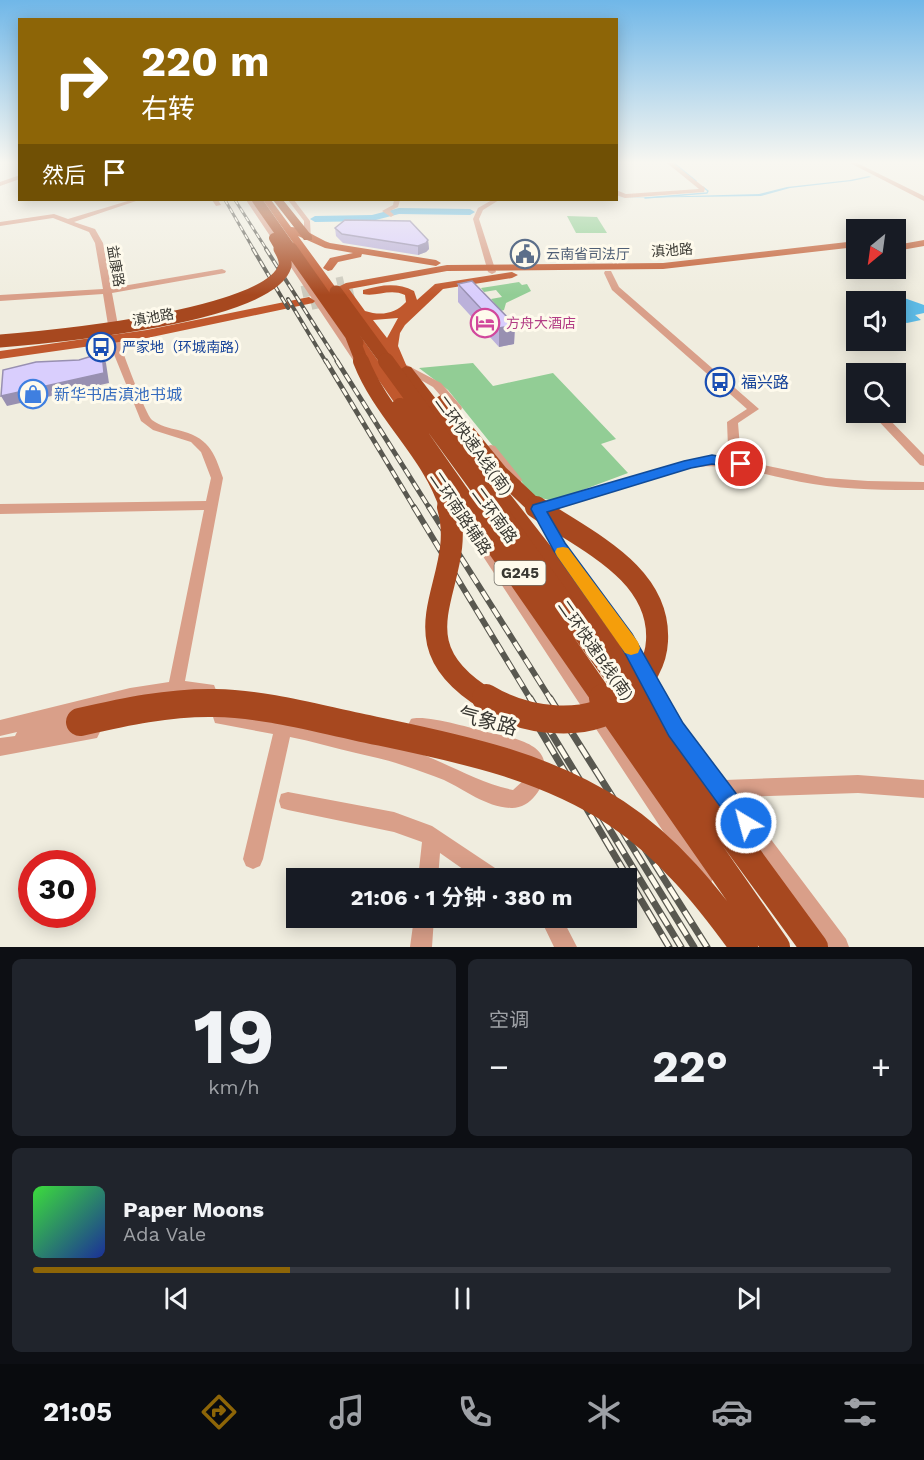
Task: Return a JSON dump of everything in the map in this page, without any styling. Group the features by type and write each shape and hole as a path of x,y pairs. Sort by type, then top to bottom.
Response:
{"highway":[{"path":"0,341 101,329 190,314 233,303 261,290 279,275 284,268 285,261 278,245 253,207"},
{"name":"二环快速B线(南)","path":"263,207 776,947"},
{"name":"二环快速A线(南)","path":"273,207 702,797 814,947"},
{"path":"281,207 287,219 308,238"},
{"path":"351,334 370,380 432,476 449,509 450,545 435,620 440,649 451,668 467,686 488,701 527,716 572,719 602,712 615,706 635,692 652,665 657,646 657,628 648,598 637,582 616,562 545,514 514,489 433,407"},
{"path":"403,367 628,664 702,797"},
{"path":"80,722 173,704 236,704 340,723 476,753 514,764 583,793 643,832 697,886 744,947"}],"main road":[{"name":"二环南路","path":"263,207 702,797 808,947"},
{"path":"275,207 287,219 433,407"},
{"path":"906,237 924,235"},
{"path":"308,238 334,247 423,261 485,267"},
{"path":"308,238 327,268 403,367"},
{"path":"906,246 924,243"},
{"name":"滇池路","path":"564,270 670,266 846,245"},
{"name":"滇池路","path":"349,289 485,267 608,273 718,271 846,254"},
{"path":"327,268 334,260 351,255 375,258 388,265 387,270 349,289"},
{"path":"403,367 392,346 395,330 437,286 454,282 564,270"},
{"path":"349,289 395,288 406,291 413,298 408,308 393,315 375,317 361,313"},
{"name":"滇池路","path":"0,355 307,298"},
{"name":"滇池路","path":"0,346 114,335"},
{"name":"二环南路","path":"702,797 781,947"}],"street":[{"path":"69,221 113,207"},
{"name":"二环南路辅路","path":"253,207 752,947"},
{"path":"296,207 307,221 308,238"},
{"path":"388,214 395,207"},
{"path":"482,207 476,216 485,267"},
{"name":"益康路","path":"0,224 49,216 69,221 92,231 99,243 117,349 145,419 150,425 192,438 200,443 207,452 217,478 176,688"},
{"path":"0,298 107,291 222,271"},
{"path":"608,273 615,288 754,409 732,423 734,447 727,456 727,461"},
{"path":"403,367 443,391 538,509 559,547 626,639 676,729 702,797 838,947"},
{"path":"885,423 924,462"},
{"path":"538,509 689,464 712,460 841,484 924,486"},
{"path":"0,509 213,505"},
{"name":"气象路","path":"0,728 130,696 176,688 284,697 474,737 527,753 536,761 537,771 530,789 513,799 492,795 448,773 403,756 233,718 195,716 152,719 76,735 0,747"},
{"path":"0,742 80,722"},
{"path":"253,859 283,728"},
{"path":"702,797 858,784 924,789"},
{"path":"288,801 394,822 432,836 478,868"},
{"path":"429,868 432,836"},
{"path":"421,947 423,928"},
{"path":"556,928 566,947"}],"green space":[{"path":"567,216 597,217 607,233 576,233"},
{"path":"519,282 522,285 527,284 531,291 506,303 504,310 501,311 491,299 502,297 496,290 484,292 481,288"},
{"path":"473,363 493,386 553,373 616,439 601,444 628,473 553,501 533,496 448,390 419,368"}],"water":[{"path":"906,299 924,305 924,313 915,315 921,320 907,323"}],"building":[{"path":"345,220 410,221 428,240 418,246 342,234 335,228"},
{"path":"472,281 515,325 499,328 458,284"},
{"path":"102,353 104,373 1,396 3,370 36,362 79,360"}],"waterway":[{"path":"315,219 372,218 399,211 470,212"}],"tunnel":[{"path":"302,292 344,282"},
{"path":"311,304 354,294"}],"railway":[{"path":"229,207 254,250"},
{"path":"240,207 267,250"},
{"path":"253,249 288,308"},
{"path":"266,249 338,362"},
{"path":"288,299 326,362"},
{"path":"326,361 415,509"},
{"path":"337,361 430,509"},
{"path":"414,507 531,700"},
{"path":"429,507 551,700"},
{"path":"530,698 681,947"},
{"path":"550,698 707,947"},
{"path":"533,718 669,947"},
{"path":"606,804 694,947"}],"slow traffic":[{"path":"563,552 610,615 631,648"}],"place":[{"name":"云南省司法厅","path":"525,254"},
{"name":"方舟大酒店","path":"485,323"},
{"name":"严家地（环城南路）","path":"101,347"},
{"name":"福兴路","path":"720,382"},
{"name":"新华书店滇池书城","path":"33,394"}],"route":[{"path":"741,464 712,460 689,464 538,509 559,547 626,639 676,729 746,823"}]}
